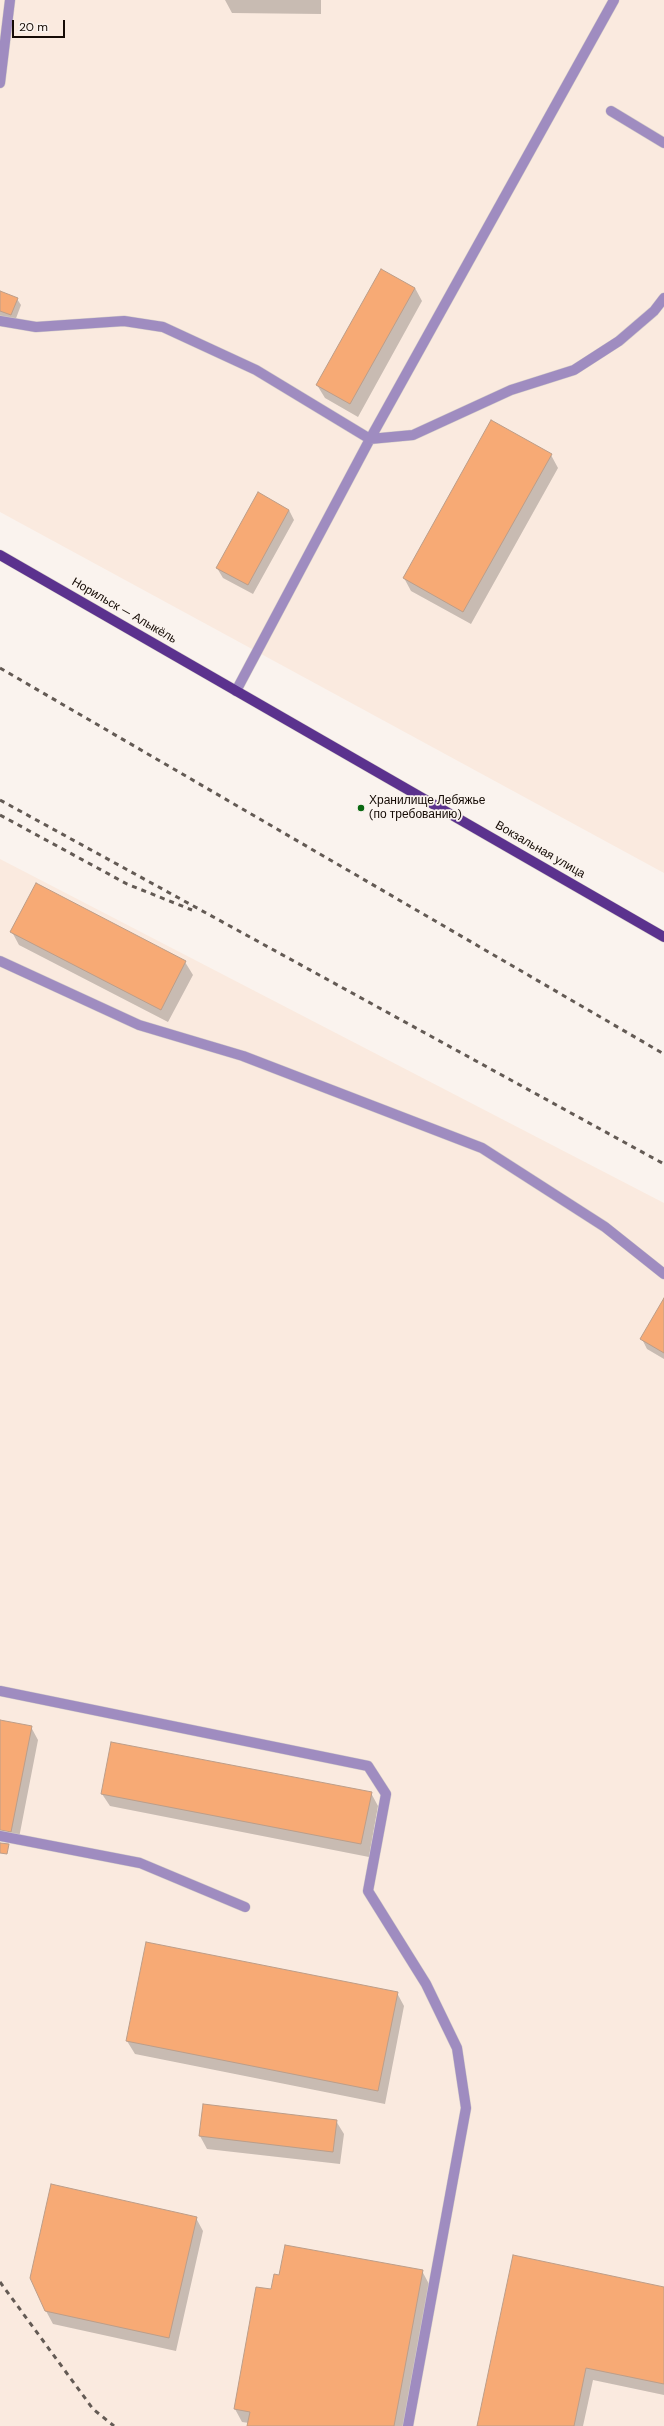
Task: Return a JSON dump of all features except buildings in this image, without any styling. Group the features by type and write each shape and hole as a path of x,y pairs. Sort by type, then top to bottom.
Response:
{"main road":[{"name":"Норильск — Алыкёль","path":"0,555 236,691"},
{"name":"Вокзальная улица","path":"236,691 367,764 664,937"}],"lane":[{"path":"0,83 10,0"},
{"path":"236,691 370,439 614,0"},
{"path":"611,111 664,143"},
{"path":"0,321 36,327 124,321 163,327 256,370 370,439 412,434 511,390 574,370 619,341 654,311 664,298"},
{"path":"0,961 139,1025 243,1056 482,1148 605,1227 664,1274"},
{"path":"0,1691 368,1766 386,1794 368,1891 426,1984 457,2048 466,2108 408,2426"},
{"path":"0,1836 140,1863 245,1907"}],"shaded area":[{"path":"0,0 664,0 664,873 0,512"},
{"path":"0,859 664,1203 664,2426 0,2426"}],"railway":[{"path":"0,668 664,1054"},
{"path":"0,800 664,1164"},
{"path":"0,815 127,884 192,910"},
{"path":"0,2282 93,2409 114,2426"}],"place":[{"name":"Хранилище Лебяжье (по требованию)","path":"361,808"}]}
